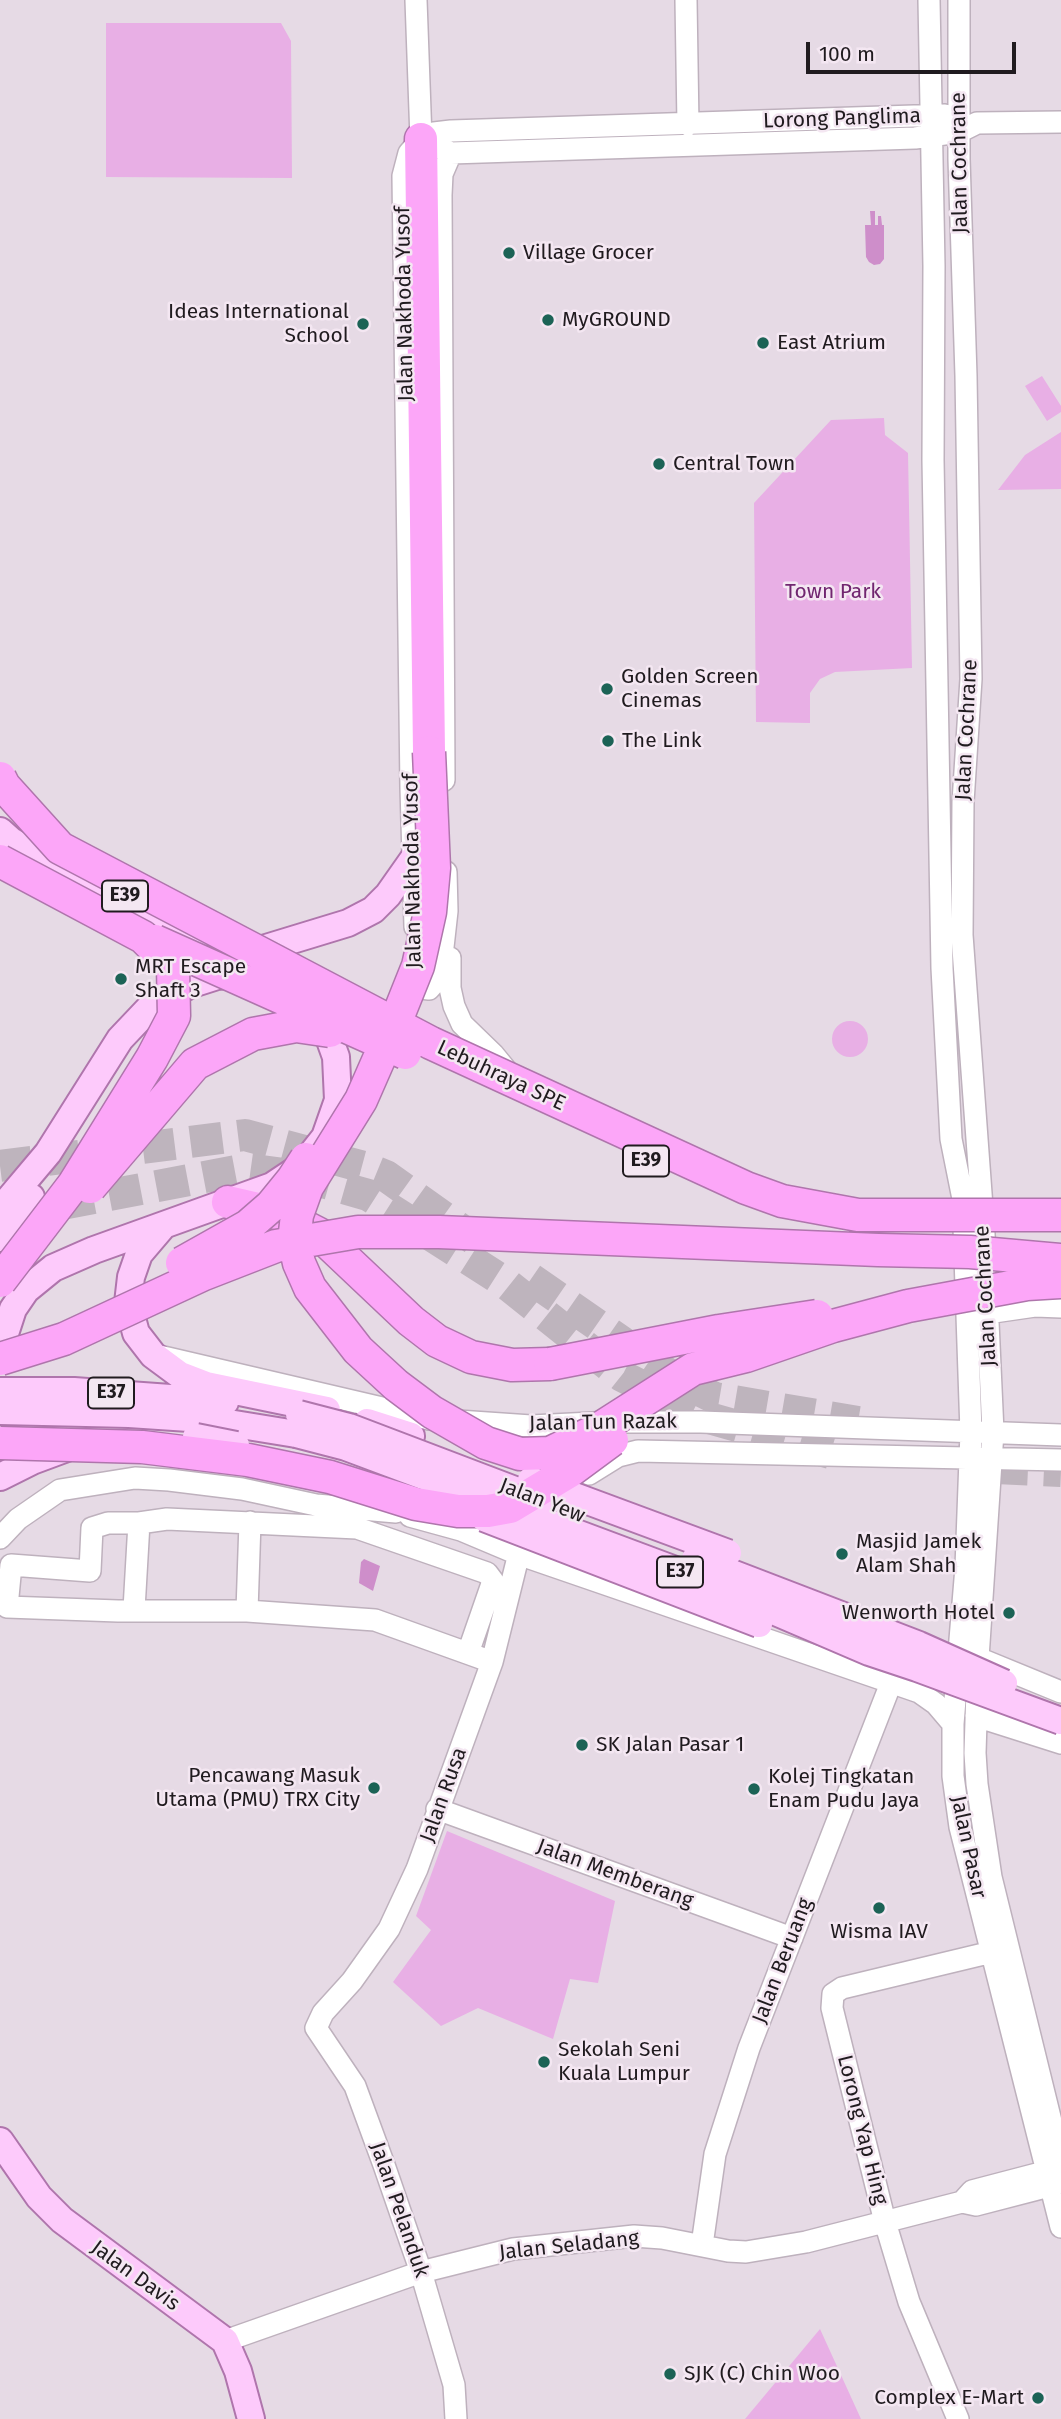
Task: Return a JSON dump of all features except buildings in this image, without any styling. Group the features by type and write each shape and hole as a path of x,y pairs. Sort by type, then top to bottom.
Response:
{"highway":[{"path":"421,139 429,752 434,867 430,912 418,966 397,1017 360,1100 307,1187 297,1215 294,1241 299,1263 310,1288 358,1350 432,1412 470,1434 520,1454 538,1455 568,1446 599,1429 693,1369 746,1356 833,1326 908,1306 1027,1284 1061,1282"},
{"name":"Lebuhraya SPE","path":"0,778 60,848 397,1017 435,1047 746,1188 782,1201 858,1215 1061,1215"},
{"name":"Lebuhraya SPE","path":"0,805 50,858 738,1203 778,1216 859,1228 1061,1230"},
{"path":"0,861 143,937 173,967 174,1016 152,1058 74,1184 0,1281"},
{"path":"0,867 145,937 359,1034 534,1102"},
{"path":"281,979 435,1047 534,1102 687,1177 749,1202 813,1221 869,1233 930,1241 970,1252"},
{"path":"0,1348 71,1319 217,1245 248,1226 271,1206 293,1179 397,1017"},
{"path":"0,1281 90,1187 195,1064 253,1034 296,1026 435,1047"},
{"path":"228,1202 280,1214 319,1234 411,1321 437,1341 471,1357 512,1365 550,1364 719,1331 866,1308 908,1306"},
{"path":"0,1359 65,1339 204,1274 276,1246 358,1232 439,1232 970,1252 1061,1260"},
{"path":"0,1441 188,1451 289,1467 434,1508 458,1511 499,1510 518,1503 559,1478 645,1416 746,1356"}],"main road":[{"path":"0,831 43,860 281,979 305,998 322,1018 336,1056 338,1100 325,1137 302,1166 272,1185 52,1268 26,1290 13,1309 0,1348"},
{"path":"235,957 348,923 373,910 388,895 414,858"},
{"path":"0,1210 48,1153 120,1039 157,1000 217,976 244,973 281,979"},
{"path":"0,1238 30,1199 86,1093"},
{"path":"163,1226 139,1254 131,1277 128,1303 136,1333 153,1355 180,1375 206,1385 334,1412 411,1436 771,1569 919,1645"},
{"name":"Jalan Yew","path":"0,1391 138,1394 222,1401 299,1413 361,1432 919,1645 1061,1708"},
{"name":"Jalan Yew","path":"0,1410 204,1419 296,1434 337,1444 694,1577 869,1652 1061,1721"},
{"path":"0,1423 0,1441"},
{"path":"0,1477 56,1452 97,1439 138,1434 196,1437 255,1449 399,1486 781,1632 869,1652"},
{"name":"Jalan Davis","path":"0,2141 39,2197 62,2220 225,2341"},
{"path":"225,2341 238,2371 251,2419"}],"street":[{"path":"416,0 421,139 449,157"},
{"path":"686,0 688,125"},
{"name":"Jalan Cochrane","path":"929,0 933,460 943,968 951,1139 963,1199 971,1432 981,1459"},
{"name":"Jalan Cochrane","path":"959,0 965,123 971,679 963,802 962,935 984,1234 993,1432 981,1459"},
{"name":"Lorong Panglima","path":"449,157 965,123 1061,122"},
{"name":"Lorong Panglima","path":"421,139 434,133 451,131 688,125 931,126"},
{"name":"Jalan Nakhoda Yusof","path":"421,139 409,153 403,176 415,978 419,988 429,989 437,980 447,911 441,195 442,174 449,157"},
{"path":"411,788 416,798 424,804 438,802 444,787"},
{"path":"447,911 450,988 462,1024 493,1054 534,1102"},
{"path":"987,1313 1035,1306 1061,1307"},
{"name":"Jalan Tun Razak","path":"153,1355 429,1419 531,1426 701,1422 1061,1435"},
{"path":"56,1452 171,1459 245,1469 320,1485 396,1512 461,1530 518,1554 919,1692 936,1704 953,1724"},
{"name":"Jalan Tun Razak","path":"491,1543 510,1537 588,1475 628,1452 1061,1460"},
{"path":"110,1456 135,1478"},
{"name":"Jalan Pasar","path":"981,1459 977,1784 991,1877 1056,2174 1061,2227"},
{"name":"Jalan Pasar","path":"981,1459 966,1566 953,1724 953,1776 960,1827 992,1952 1056,2174"},
{"path":"0,1538 18,1519 60,1490 135,1478 169,1479 242,1489 316,1505 396,1512"},
{"path":"468,1653 493,1581 487,1573 357,1528 167,1520 139,1524 108,1523 92,1528 90,1571 11,1564 7,1608 247,1611 375,1620 492,1662"},
{"path":"247,1611 250,1522"},
{"path":"134,1609 139,1524"},
{"path":"518,1554 526,1525"},
{"name":"Jalan Rusa","path":"323,2013 352,1981 389,1929 417,1869 492,1662 518,1554"},
{"path":"978,1658 1061,1692"},
{"name":"Jalan Beruang","path":"702,2245 715,2154 749,2049 891,1683"},
{"path":"976,1716 1061,1743"},
{"name":"Jalan Memberang","path":"438,1809 792,1938"},
{"name":"Lorong Yap Hing","path":"958,2419 909,2302 885,2222 833,2011 833,1994 842,1988 992,1952"},
{"name":"Jalan Pelanduk","path":"323,2013 316,2028 355,2086 421,2272 454,2385 456,2419"},
{"name":"Jalan Seladang","path":"225,2341 421,2272 513,2249 634,2236 747,2252 806,2242 962,2202 972,2191 1056,2174"}],"green space":[{"path":"106,23 281,23 291,41 292,178 106,177"},
{"path":"1042,376 1061,406 1061,412 1047,421 1025,386"},
{"name":"Town Park","path":"884,418 885,435 908,453 912,668 835,672 820,679 810,693 810,723 756,722 754,503 831,420"},
{"path":"1061,432 1061,489 998,490 1025,455"},
{"path":"850,1021 863,1026 868,1039 863,1052 850,1057 837,1052 832,1039 837,1026"},
{"path":"447,1831 615,1901 598,1983 570,1979 553,2039 478,2008 441,2026 393,1982 431,1930 416,1916"},
{"path":"820,2329 861,2419 745,2419"}],"shaded area":[{"path":"870,211 875,211 875,225 878,225 878,216 881,216 884,225 884,259 880,264 874,265 866,257 865,225 871,225"},
{"path":"364,1559 380,1566 373,1591 359,1583 361,1562"}],"tunnel":[{"path":"0,1166 245,1135 364,1167 386,1176 474,1239"},
{"path":"62,1204 247,1169 305,1177 368,1195 503,1281 622,1376 699,1415 840,1456"},
{"path":"531,1279 671,1376 715,1398 858,1422"},
{"path":"996,1468 1061,1471"}],"place":[{"name":"Village Grocer","path":"509,253"},
{"name":"MyGROUND","path":"548,320"},
{"name":"Ideas International School","path":"363,324"},
{"name":"East Atrium","path":"763,343"},
{"name":"Central Town","path":"659,464"},
{"name":"Golden Screen Cinemas","path":"607,689"},
{"name":"The Link","path":"608,741"},
{"name":"MRT Escape Shaft 3","path":"121,979"},
{"name":"Masjid Jamek Alam Shah","path":"842,1554"},
{"name":"Wenworth Hotel","path":"1009,1613"},
{"name":"SK Jalan Pasar 1","path":"582,1745"},
{"name":"Pencawang Masuk Utama (PMU) TRX City","path":"374,1788"},
{"name":"Kolej Tingkatan Enam Pudu Jaya","path":"754,1789"},
{"name":"Wisma IAV","path":"879,1908"},
{"name":"Sekolah Seni Kuala Lumpur","path":"544,2062"},
{"name":"SJK (C) Chin Woo","path":"670,2374"},
{"name":"Complex E-Mart","path":"1038,2398"}]}
